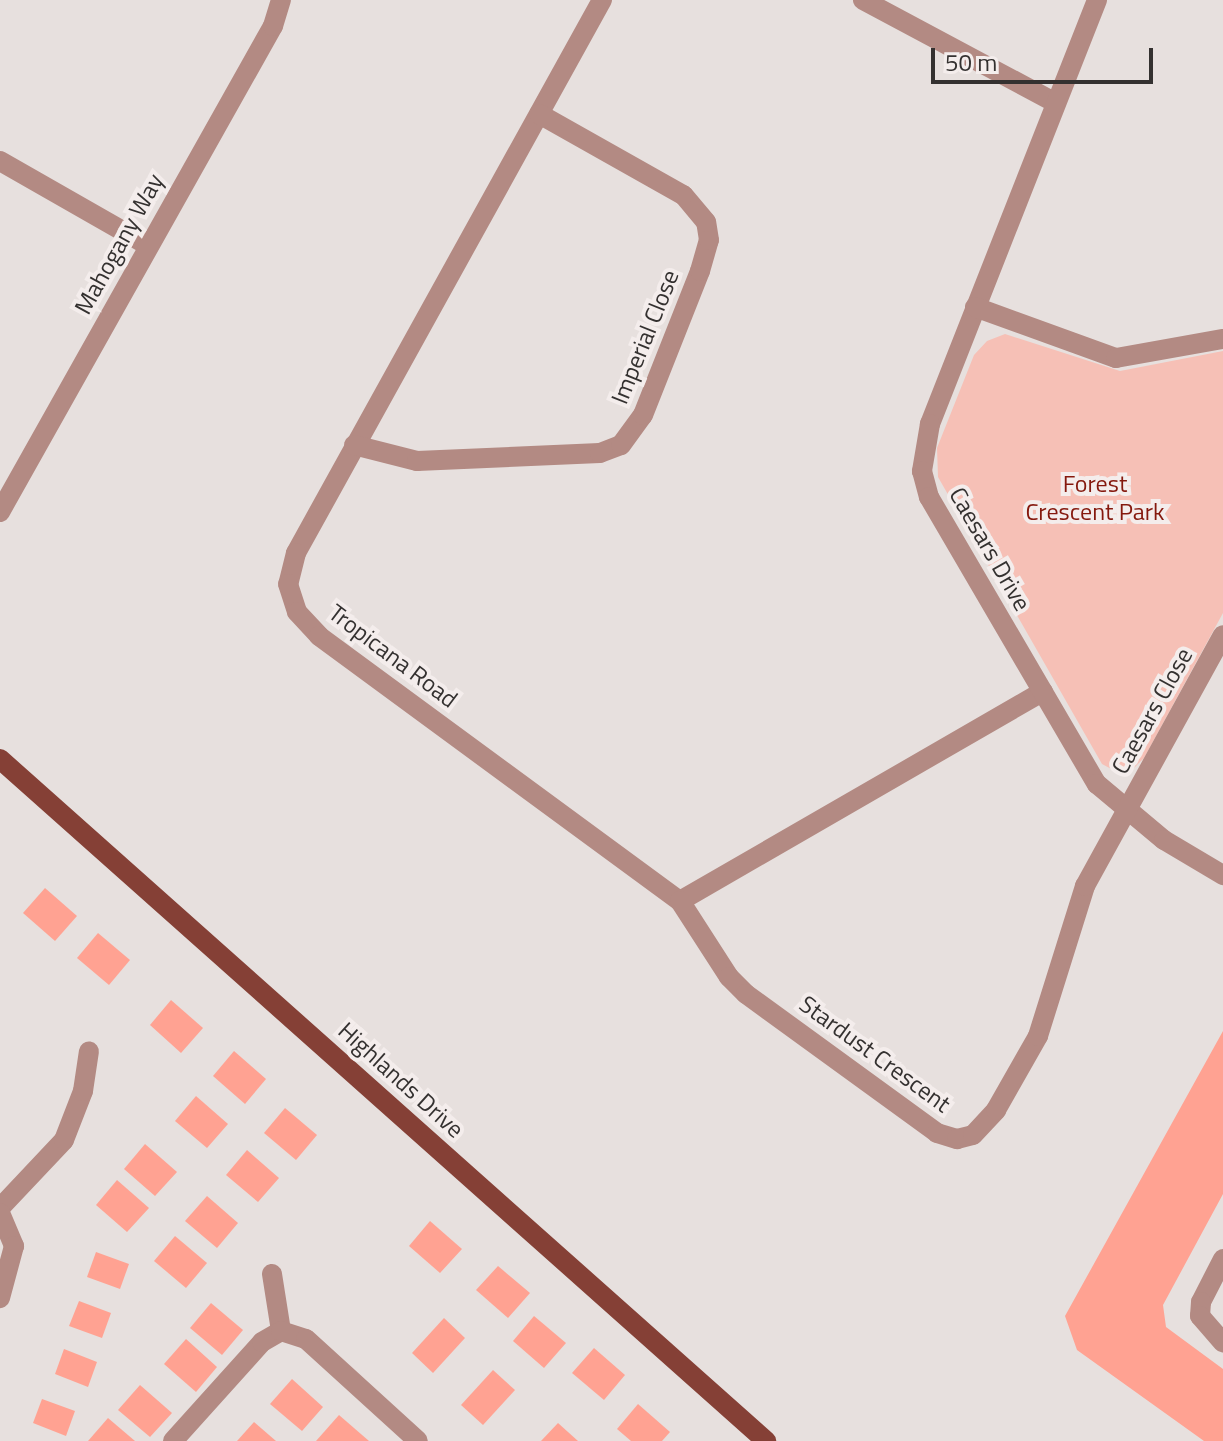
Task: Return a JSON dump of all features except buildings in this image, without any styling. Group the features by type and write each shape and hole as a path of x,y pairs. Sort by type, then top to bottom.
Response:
{"main road":[{"name":"Highlands Drive","path":"0,759 766,1441"}],"street":[{"name":"Mahogany Way","path":"0,512 147,245 273,26 281,0"},
{"name":"Tropicana Road","path":"602,0 354,445 296,553 288,584 297,612 319,636 680,901"},
{"path":"863,0 1054,102"},
{"name":"Caesars Drive","path":"1097,0 1054,102 930,424 922,471 929,497 1089,772 1125,812 1223,875"},
{"name":"Imperial Close","path":"354,445 417,461 600,453 621,445 643,415 700,271 709,240 706,222 683,195 539,114"},
{"path":"0,161 147,245"},
{"path":"975,307 1116,358 1223,339"},
{"name":"Caesars Close","path":"1125,812 1223,635"},
{"path":"680,901 1043,691"},
{"name":"Stardust Crescent","path":"680,901 729,977 746,994 937,1133 957,1139 985,1124 1038,1036 1085,886 1125,812"},
{"path":"0,1298 14,1246 0,1210 64,1140 83,1091 89,1051"},
{"path":"1223,1259 1201,1302 1200,1316 1223,1342"},
{"path":"272,1274 281,1331"},
{"path":"173,1441 262,1342 281,1331 306,1339 405,1437"}],"green space":[{"name":"Forest Crescent Park","path":"1005,334 1120,371 1223,351 1223,613 1144,758 1132,770 1115,771 1102,764 938,477 937,448 974,355 987,341"}]}
